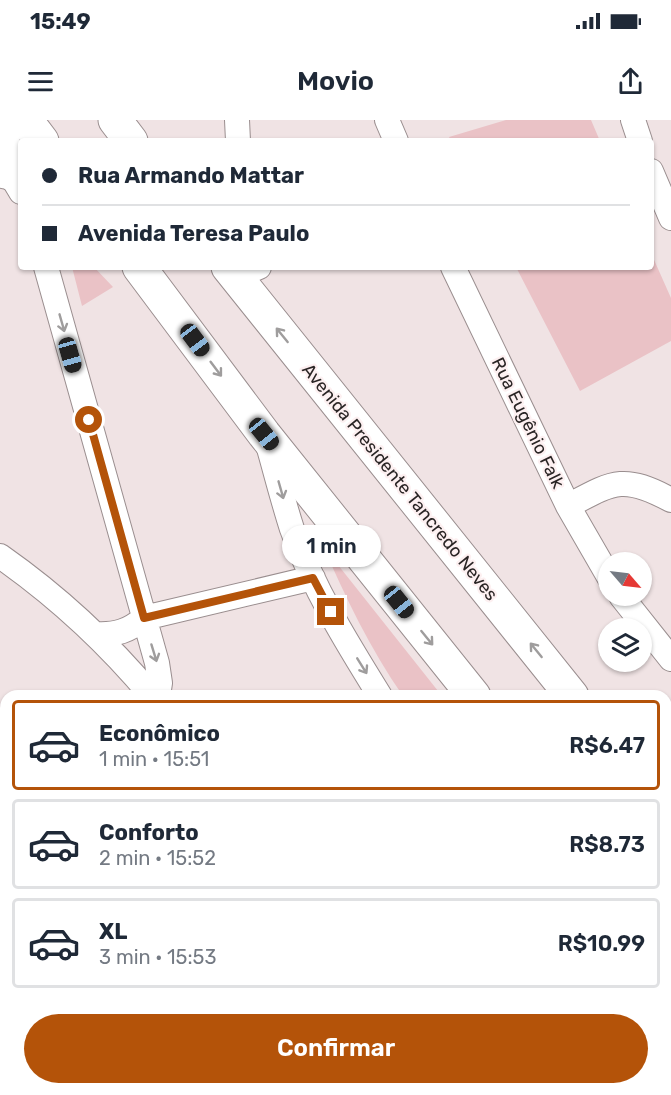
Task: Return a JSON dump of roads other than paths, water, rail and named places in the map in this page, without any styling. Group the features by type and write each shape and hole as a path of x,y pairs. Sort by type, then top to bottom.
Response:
{"highway":[{"path":"2,120 9,178"},
{"path":"26,120 40,138"},
{"path":"115,120 129,138"},
{"path":"141,270 264,434 469,690"},
{"name":"Avenida Presidente Tancredo Neves","path":"241,270 567,690"}],"street":[{"path":"237,120 238,138"},
{"path":"387,120 395,138"},
{"path":"633,120 639,138"},
{"path":"654,178 671,218"},
{"path":"47,270 157,663 159,690"},
{"name":"Rua Eugênio Falk","path":"454,270 568,506 598,560"},
{"path":"264,434 292,530 313,578 349,646 376,690"},
{"path":"568,506 618,483 636,485 671,500"},
{"path":"0,555 40,584 96,634 147,690"},
{"path":"96,634 109,635 122,632 144,618 313,578"},
{"path":"629,606 671,659"}]}
